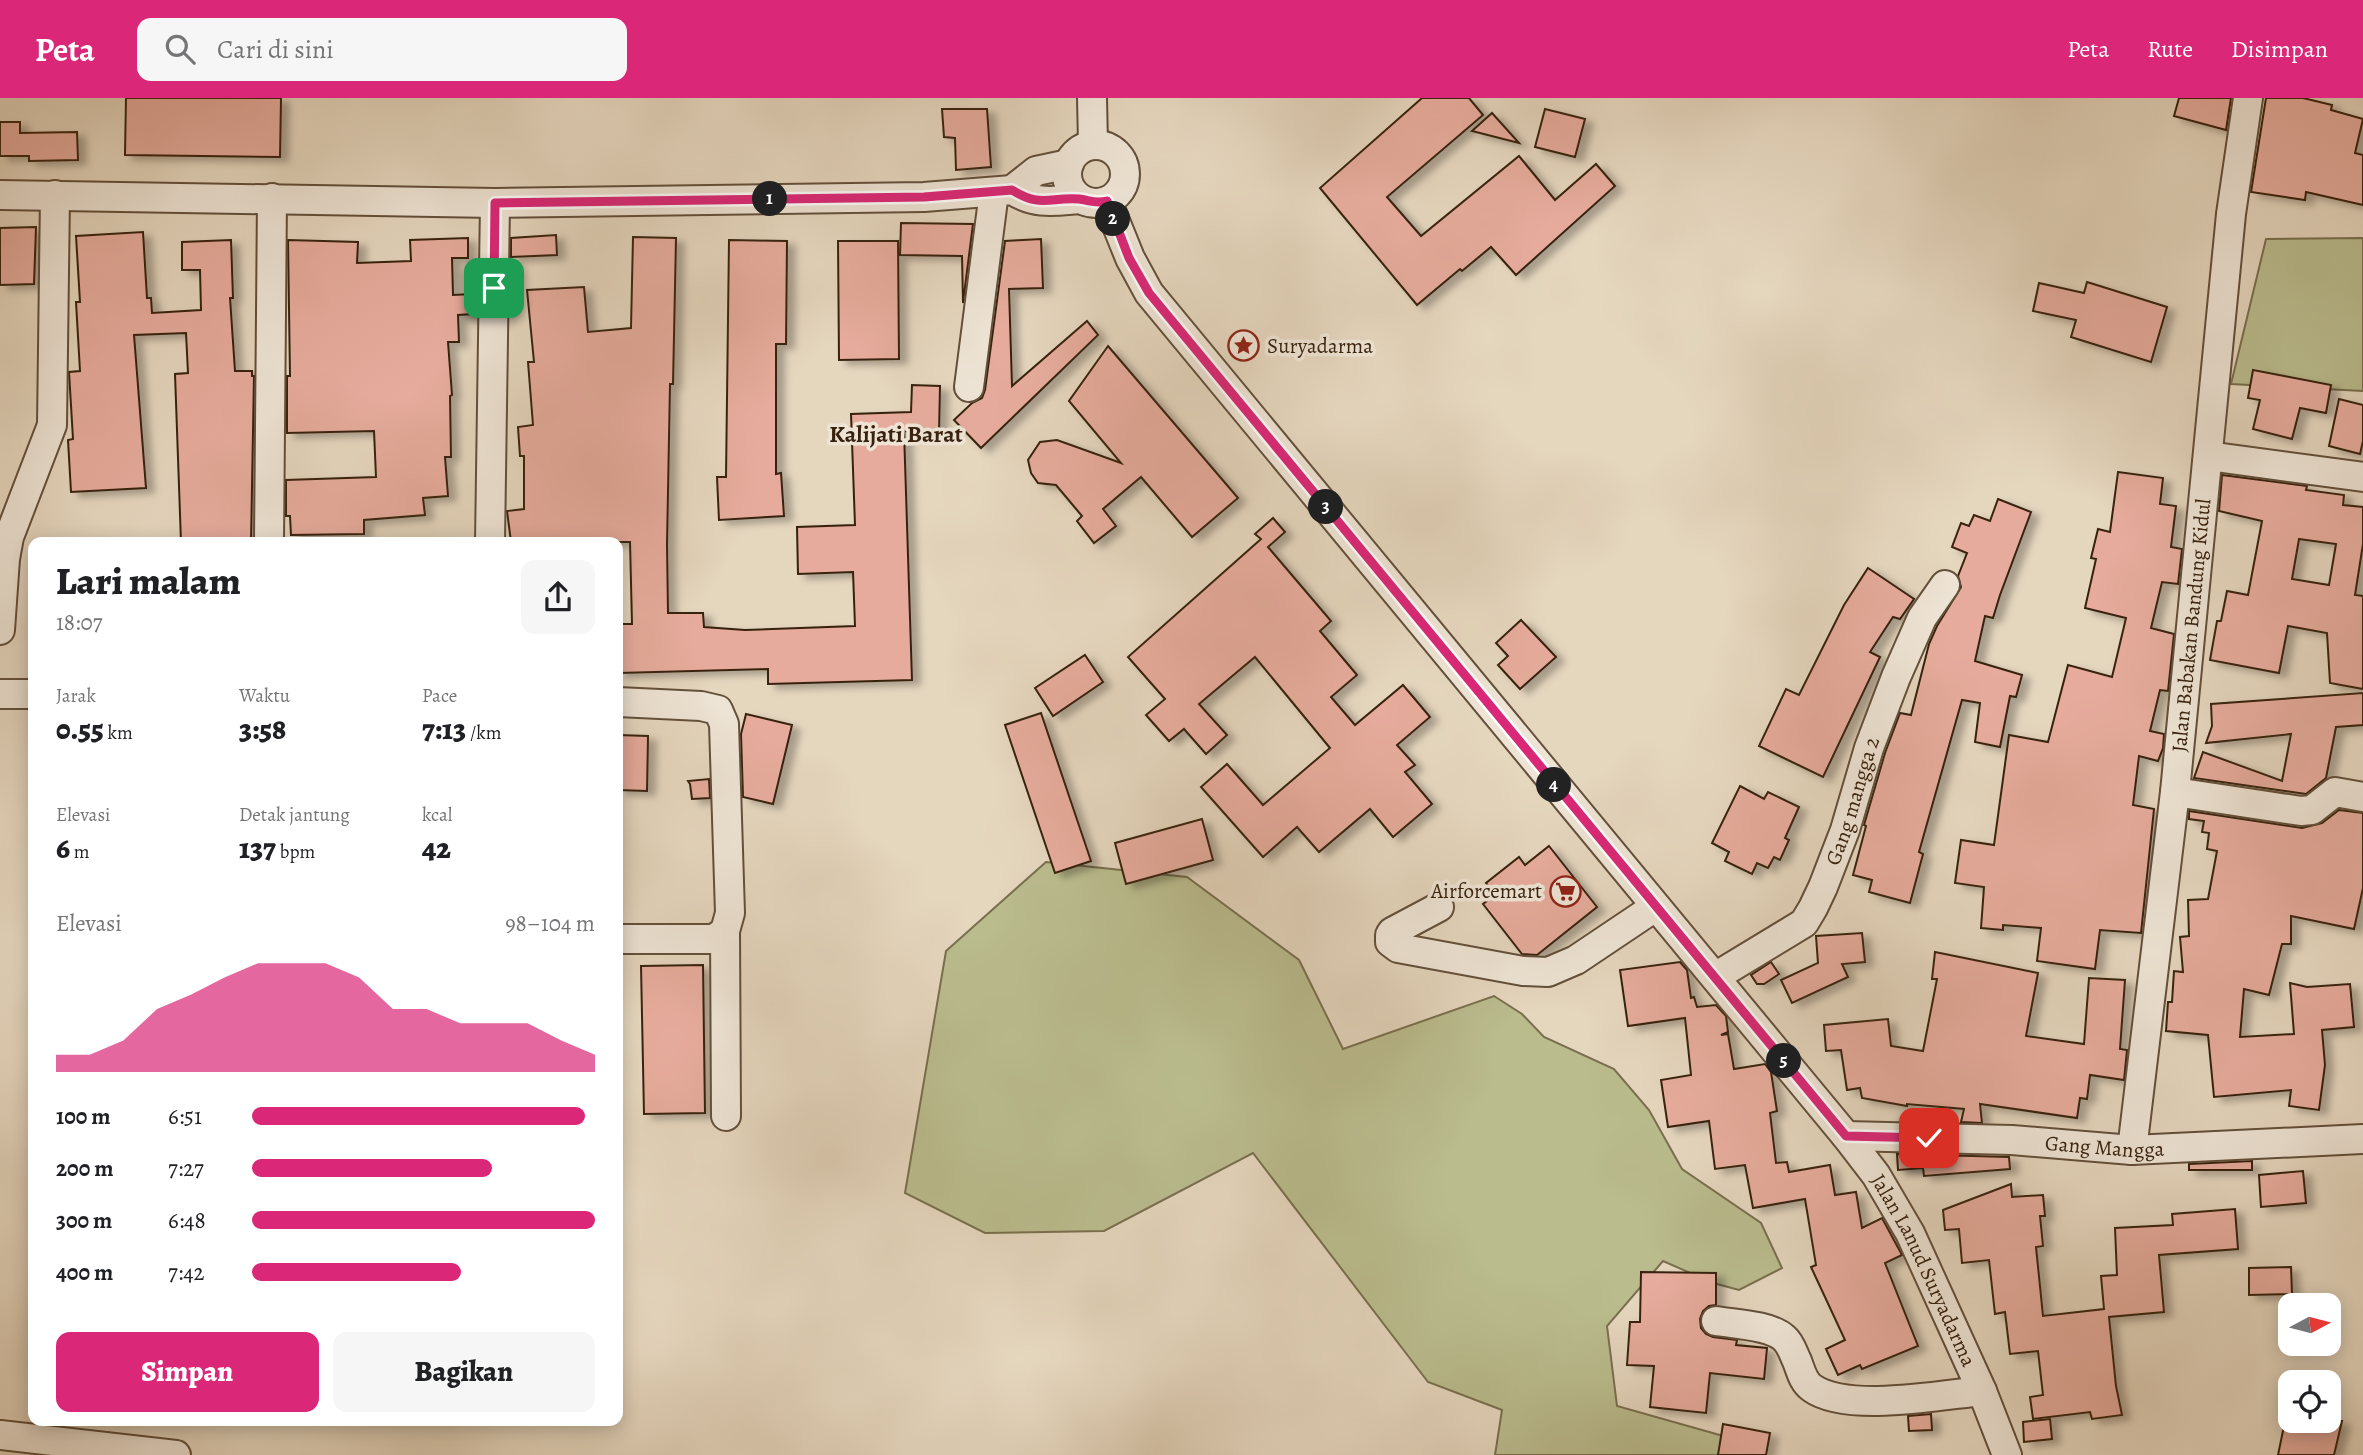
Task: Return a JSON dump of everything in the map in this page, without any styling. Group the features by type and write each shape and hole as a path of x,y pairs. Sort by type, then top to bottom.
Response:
{"street":[{"path":"1093,98 1093,144"},
{"name":"Jalan Babakan Bandung Kidul","path":"2132,1150 2175,792 2231,214 2248,98"},
{"path":"0,195 495,203 924,197 1003,191 1038,202 1094,200 1115,196 1122,188 1125,167 1113,150 1104,145 1093,144 1080,149 1069,164 1067,179 1075,194 1094,200"},
{"path":"1003,191 1036,172 1069,164"},
{"path":"969,387 1003,191"},
{"path":"0,630 9,537 52,425 55,195"},
{"path":"269,537 272,198"},
{"name":"Jalan Lanud Suryadarma","path":"1094,200 1149,293 1876,1175 1910,1233 1982,1391 2007,1455"},
{"path":"490,537 495,203"},
{"path":"2207,456 2363,477"},
{"name":"Gang mangga 2","path":"1715,977 1804,923 1813,908 1845,830 1869,748 1896,677 1922,618 1945,585"},
{"path":"0,694 28,694"},
{"path":"623,702 701,706 718,710 724,724 730,913 724,931 726,1116"},
{"path":"2175,792 2301,811 2312,810 2335,793 2363,797"},
{"path":"1439,906 1392,932 1390,942 1394,946 1410,950 1523,971 1548,972 1576,960 1655,907"},
{"path":"623,939 714,939 724,931"},
{"name":"Gang Mangga","path":"1846,1136 2011,1140 2132,1150 2363,1139"},
{"path":"1716,1321 1769,1330 1784,1338 1790,1345 1805,1380 1816,1391 1825,1394 1861,1402 1879,1402 1982,1391"},
{"path":"0,1436 176,1455"}],"green space":[{"path":"2363,238 2363,391 2231,384 2266,239"},
{"path":"1046,862 1187,877 1299,960 1343,1049 1494,996 1522,1014 1544,1037 1614,1069 1649,1110 1682,1169 1761,1223 1782,1268 1739,1290 1713,1283 1663,1261 1607,1326 1617,1406 1734,1439 1717,1455 1495,1455 1502,1410 1428,1382 1253,1153 1104,1231 985,1233 905,1193 946,951"}],"building":[{"path":"126,98 281,98 280,157 125,155"},
{"path":"1422,98 1469,98 1483,115 1387,197 1421,236 1519,156 1555,200 1596,164 1615,186 1516,275 1491,247 1417,305 1320,188"},
{"path":"2179,98 2231,98 2226,130 2174,116"},
{"path":"2266,98 2303,98 2332,105 2331,110 2363,119 2355,153 2363,155 2363,205 2306,192 2305,200 2251,192"},
{"path":"942,109 987,109 991,167 956,170 955,138 944,137"},
{"path":"1545,109 1585,119 1575,157 1535,147"},
{"path":"1492,113 1519,143 1472,131"},
{"path":"0,122 20,122 20,133 77,132 78,160 29,161 29,156 0,156"},
{"path":"901,223 973,224 963,303 962,256 900,255"},
{"path":"36,227 34,284 0,285 0,228"},
{"path":"143,232 147,298 151,298 152,313 201,310 200,270 182,270 182,242 231,240 233,298 230,298 235,371 252,371 254,376 251,537 181,537 175,374 188,373 186,333 134,335 146,488 71,492 68,440 73,439 69,372 80,371 76,236"},
{"path":"556,235 557,255 511,257 511,238"},
{"path":"633,237 676,238 673,384 670,384 668,613 703,613 704,627 745,630 855,626 853,572 798,574 797,527 855,525 851,414 911,412 912,385 940,386 939,433 904,431 912,680 768,684 768,669 623,673 623,624 632,624 630,542 623,542 623,537 510,537 507,511 524,509 524,456 520,456 518,427 533,425 528,362 534,362 527,290 584,287 588,332 631,328"},
{"path":"468,238 468,258 452,258 453,295 472,294 473,314 458,315 459,342 448,342 452,395 451,457 445,457 448,496 423,498 425,515 364,520 364,534 291,535 290,516 286,516 286,480 376,477 374,431 287,433 287,376 290,376 288,240 358,242 357,263 411,261 410,240"},
{"path":"1041,239 1043,288 1009,289 1012,386 1087,321 1098,335 981,448 954,420 972,403 982,398 985,390 1005,241"},
{"path":"729,240 787,241 786,344 776,344 776,474 781,473 784,516 719,520 717,477 726,477"},
{"path":"838,241 898,241 899,359 839,360"},
{"path":"2087,282 2167,307 2151,362 2071,337 2076,320 2033,311 2039,283 2084,293"},
{"path":"1108,346 1238,498 1192,537 1141,477 1103,509 1116,526 1094,543 1077,521 1082,516 1056,485 1038,483 1031,473 1028,460 1040,442 1057,440 1121,463 1069,401"},
{"path":"2253,370 2331,385 2326,413 2300,408 2292,439 2253,429 2260,400 2248,398"},
{"path":"2339,399 2363,405 2363,441 2360,454 2329,446"},
{"path":"2118,472 2163,478 2160,504 2176,506 2171,547 2182,549 2178,584 2162,582 2151,628 2174,634 2168,691 2160,690 2150,731 2164,734 2163,748 2158,761 2139,756 2133,805 2154,809 2141,933 2100,930 2095,969 2037,961 2041,928 2003,925 2003,930 1981,928 1984,887 1955,883 1961,840 1994,845 2009,735 2048,742 2068,665 2112,677 2126,618 2085,608 2096,559 2091,558 2098,529 2110,532"},
{"path":"2222,475 2307,486 2306,490 2344,495 2343,505 2363,507 2363,544 2355,595 2363,596 2363,689 2330,683 2327,633 2288,626 2279,673 2210,660 2217,621 2221,621 2227,591 2248,595 2262,521 2219,511","holes":["2299,539 2336,544 2329,585 2292,579"]},
{"path":"1998,499 2031,512 1993,618 1985,616 1975,661 2022,675 2016,697 2010,696 2000,747 1975,742 1980,703 1962,700 1919,852 1923,854 1910,903 1869,892 1872,880 1853,875 1866,826 1864,825 1900,713 1911,715 1929,644 1961,587 1958,576 1967,553 1952,547 1961,523 1969,526 1974,515 1990,521"},
{"path":"1273,518 1285,532 1268,547 1331,621 1320,631 1357,675 1331,697 1355,725 1403,685 1430,717 1397,745 1415,765 1405,772 1432,804 1393,837 1370,809 1319,852 1297,827 1263,857 1201,787 1227,764 1263,805 1330,748 1255,657 1199,704 1227,735 1206,754 1184,729 1169,741 1146,715 1165,699 1128,657 1261,539 1255,534"},
{"path":"1868,568 1914,599 1900,619 1893,617 1870,652 1880,657 1823,777 1759,746 1786,689 1799,695 1844,605"},
{"path":"1521,620 1556,657 1520,689 1498,665 1508,656 1496,643"},
{"path":"1085,655 1103,682 1053,716 1035,688"},
{"path":"2363,693 2363,725 2336,727 2326,778 2306,794 2194,778 2203,752 2282,781 2291,734 2206,743 2212,726 2211,704"},
{"path":"1041,713 1091,861 1055,873 1005,725"},
{"path":"746,714 792,725 773,804 743,797 741,734"},
{"path":"623,735 648,736 647,791 623,790"},
{"path":"709,779 710,798 692,799 688,781"},
{"path":"1740,786 1764,799 1768,792 1799,807 1785,838 1789,840 1780,860 1774,857 1768,868 1757,863 1752,874 1725,861 1729,852 1712,843"},
{"path":"2339,810 2363,813 2363,888 2354,929 2291,916 2291,944 2282,944 2269,995 2244,989 2240,1037 2294,1034 2290,983 2307,987 2350,984 2354,1027 2322,1030 2325,1065 2319,1110 2289,1106 2291,1090 2214,1097 2208,1035 2166,1031 2168,1002 2172,1002 2174,971 2183,972 2180,937 2189,936 2188,900 2208,899 2217,851 2207,849 2209,833 2202,832 2204,821 2189,819 2189,811 2302,828 2322,823"},
{"path":"1202,819 1213,860 1126,884 1115,843"},
{"path":"1549,846 1597,907 1537,955 1522,954 1483,904 1495,895 1486,883 1519,857 1525,865"},
{"path":"1862,933 1865,962 1842,964 1848,977 1792,1003 1781,980 1818,963 1816,936"},
{"path":"1935,952 2038,973 2026,1036 2084,1044 2089,978 2125,980 2120,1049 2127,1050 2124,1080 2090,1075 2087,1099 2080,1098 2077,1118 1980,1104 1982,1123 1961,1122 1964,1109 1907,1106 1862,1098 1860,1088 1847,1090 1841,1050 1826,1051 1824,1025 1888,1019 1891,1046 1923,1051 1937,979 1932,979"},
{"path":"1680,962 1687,970 1691,998 1694,997 1697,1007 1716,1005 1726,1016 1728,1032 1721,1035 1728,1034 1734,1069 1765,1064 1771,1072 1777,1111 1770,1113 1776,1163 1787,1162 1789,1172 1830,1165 1835,1195 1856,1192 1862,1228 1882,1218 1902,1255 1885,1263 1918,1346 1862,1369 1860,1365 1838,1375 1826,1349 1845,1340 1811,1267 1816,1265 1805,1199 1753,1208 1745,1165 1715,1169 1709,1121 1668,1127 1661,1080 1691,1075 1685,1018 1628,1026 1620,970"},
{"path":"1771,962 1779,974 1764,984 1757,984 1751,975"},
{"path":"703,965 705,1113 644,1114 641,966"},
{"path":"1897,1154 2009,1157 2010,1169 1924,1176 1923,1168 1898,1170"},
{"path":"2252,1161 2252,1170 2189,1170 2189,1164"},
{"path":"2303,1171 2306,1203 2261,1207 2259,1175"},
{"path":"2011,1184 2012,1197 2043,1195 2045,1216 2040,1216 2043,1246 2036,1247 2043,1316 2104,1309 2101,1276 2117,1275 2115,1228 2173,1225 2172,1214 2235,1209 2238,1249 2159,1255 2164,1312 2109,1317 2116,1386 2122,1415 2092,1419 2090,1412 2033,1419 2030,1397 2043,1395 2038,1351 2010,1354 2005,1312 1995,1314 1989,1260 1962,1263 1959,1229 1945,1230 1943,1210"},
{"path":"2291,1267 2292,1293 2249,1295 2249,1268"},
{"path":"1641,1272 1716,1273 1716,1305 1703,1311 1701,1328 1713,1337 1737,1340 1736,1345 1767,1348 1764,1379 1710,1373 1706,1413 1650,1407 1654,1366 1627,1365 1630,1322 1640,1322"},
{"path":"1931,1414 1932,1430 1909,1431 1908,1416"},
{"path":"2050,1419 2052,1439 2024,1442 2023,1422"},
{"path":"1723,1424 1770,1433 1766,1455 1718,1455"},
{"path":"2283,1433 2339,1433 2334,1455 2278,1455"}],"place":[{"name":"Suryadarma","path":"1244,346"},
{"name":"Airforcemart","path":"1565,891"}],"district":[{"name":"Kalijati Barat","path":"896,434"}],"route":[{"path":"494,288 495,203 924,197 1012,190 1038,202 1081,199 1098,203 1107,201 1129,258 1149,293 1846,1136 1929,1138"}]}
